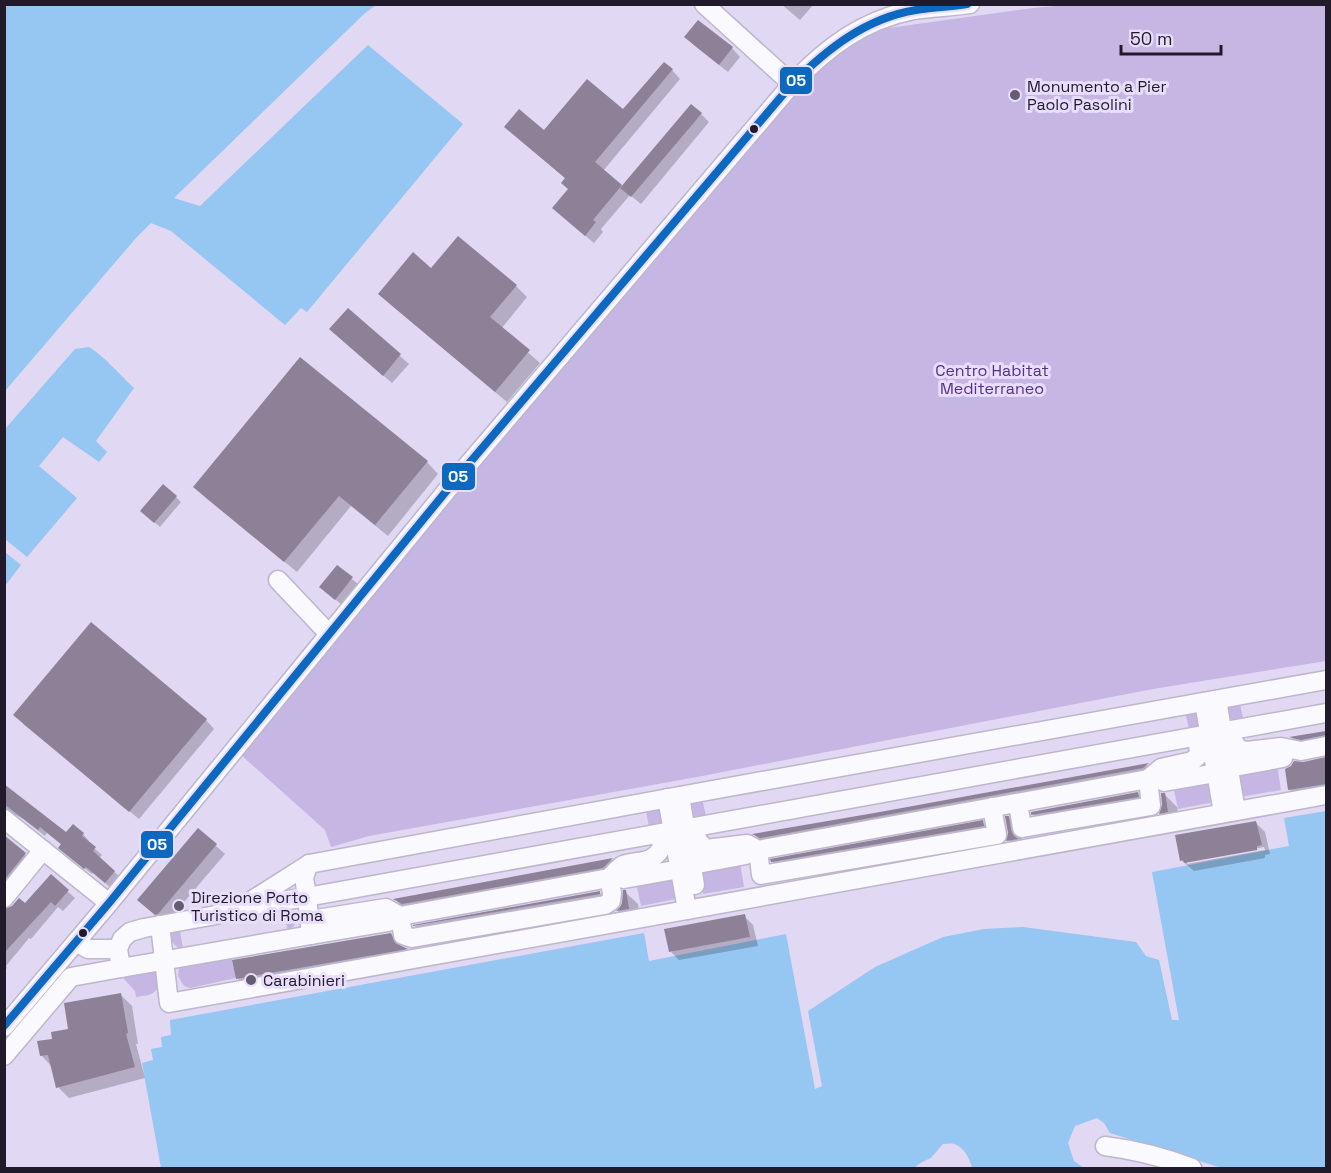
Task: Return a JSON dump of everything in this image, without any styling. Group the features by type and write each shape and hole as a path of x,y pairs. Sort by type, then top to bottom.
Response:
{"street":[{"path":"705,4 792,84"},
{"path":"4,1027 109,903 466,467 792,84 834,45 870,24 914,10 970,4"},
{"path":"278,580 329,634"},
{"path":"240,908 309,864 1326,680"},
{"path":"1210,701 1230,812"},
{"path":"121,968 118,949 122,939 130,932 240,908 1326,713"},
{"path":"1215,734 1233,740 1238,749 1247,751 1281,747 1301,751 1326,746"},
{"path":"1018,803 1022,828 1151,806 1161,768 1191,761 1198,756 1215,734"},
{"path":"4,1056 71,977 164,961 310,928 394,919 686,867 753,852 993,807 1283,758"},
{"path":"160,925 169,1003 1326,795"},
{"path":"673,797 693,909"},
{"path":"678,831 706,849 747,844 753,852 761,875 997,835 993,807"},
{"path":"4,819 109,903"},
{"path":"394,919 403,935 412,938 605,905 611,901 616,879 622,866 651,860 678,831"},
{"path":"4,898 43,850"},
{"path":"309,864 304,877 310,928"},
{"path":"76,942 88,949 118,949"},
{"path":"1105,1146 1134,1150 1192,1168"}],"green space":[{"name":"Centro Habitat Mediterraneo","path":"1077,4 1326,5 1326,661 1153,689 697,777 369,836 331,847 325,830 241,755 528,404 775,119 797,89 833,55 881,29"},
{"path":"1239,698 1243,719 1233,720 1227,716 1225,706"},
{"path":"1184,708 1196,708 1204,719 1199,728 1189,729"},
{"path":"1277,765 1281,790 1240,797 1235,773"},
{"path":"1215,777 1219,801 1178,809 1173,785"},
{"path":"701,794 706,816 697,818 689,814 691,797"},
{"path":"659,805 665,820 661,824 649,827 645,806"},
{"path":"740,862 744,887 703,894 698,870"},
{"path":"678,874 681,898 641,906 636,882"},
{"path":"282,907 292,910 296,916 295,924 288,931"},
{"path":"179,924 183,949 171,941 171,931"},
{"path":"231,955 236,978 190,988 184,986 178,976 179,968 184,963"},
{"path":"130,971 155,971 158,973 160,985 150,994 136,997 135,991 123,978"}],"water":[{"path":"4,5 376,5 174,198 200,206 368,45 463,124 307,312 301,308 285,325 171,231 151,223 5,391"},
{"path":"89,347 134,388 96,441 107,452 99,462 63,437 39,466 77,498 27,557 5,539 5,429 75,349"},
{"path":"5,552 21,565 5,586"},
{"path":"1326,811 1326,1168 1222,1168 1110,1133 1104,1123 1097,1118 1075,1126 1068,1143 1074,1161 1084,1168 972,1168 968,1157 958,1146 943,1144 931,1158 914,1168 161,1168 142,1063 153,1060 151,1049 162,1047 161,1037 171,1035 170,1020 644,933 649,961 786,934 815,1089 822,1086 808,1011 875,967 943,937 984,929 1023,927 1136,942 1146,956 1159,960 1172,1020 1179,1020 1152,872 1289,846 1284,818"}],"building":[{"path":"698,20 733,47 719,65 684,37"},
{"path":"664,62 673,69 595,162 622,185 593,220 596,222 585,236 552,208 568,189 561,183 565,178 504,127 519,109 544,130 587,79 623,109"},
{"path":"691,104 702,113 631,197 620,188"},
{"path":"458,236 517,285 490,317 530,350 495,392 378,294 413,252 431,268"},
{"path":"348,308 401,354 383,376 329,329"},
{"path":"300,357 428,461 375,525 339,496 284,562 193,487"},
{"path":"163,484 177,496 154,523 140,511"},
{"path":"337,565 353,577 335,600 319,587"},
{"path":"91,622 207,719 129,812 13,715"},
{"path":"1326,731 1326,735 1301,740 1289,737"},
{"path":"1326,757 1326,784 1288,790 1285,769 1294,761 1303,762"},
{"path":"1149,763 1143,768 760,838 752,834 880,812"},
{"path":"4,784 66,832 73,824 84,833 82,836 96,847 93,851 115,871 105,883 58,848 61,844 40,827 38,830 4,804"},
{"path":"1138,792 1139,797 1031,815 1031,812"},
{"path":"1161,793 1165,793 1168,812 1159,814 1162,805"},
{"path":"1005,816 1009,816 1011,830 1018,839 1006,841 1008,833"},
{"path":"983,820 984,826 771,862 770,859"},
{"path":"1256,821 1262,845 1257,846 1257,850 1184,863 1183,860 1180,861 1175,835"},
{"path":"198,828 217,844 155,915 137,900"},
{"path":"4,835 26,853 4,880"},
{"path":"613,858 603,868 402,904 393,899"},
{"path":"51,874 69,890 55,906 51,902 4,953 4,909 12,906 19,898 25,903"},
{"path":"623,890 626,890 629,909 616,911 622,903"},
{"path":"600,891 600,894 413,926 413,925"},
{"path":"745,914 750,937 669,952 664,929"},
{"path":"391,933 395,943 408,949 236,979 232,960"},
{"path":"121,993 128,1033 126,1034 135,1067 56,1088 48,1055 40,1056 37,1041 52,1039 51,1032 68,1029 64,1003"}],"transit line":[{"name":"05","path":"4,1026 109,903 466,467 792,84 833,47 880,20 916,10 967,4"}],"place":[{"name":"Monumento a Pier Paolo Pasolini","path":"1015,95"},
{"name":"Direzione Porto Turistico di Roma","path":"179,906"},
{"name":"Carabinieri","path":"251,980"}]}
